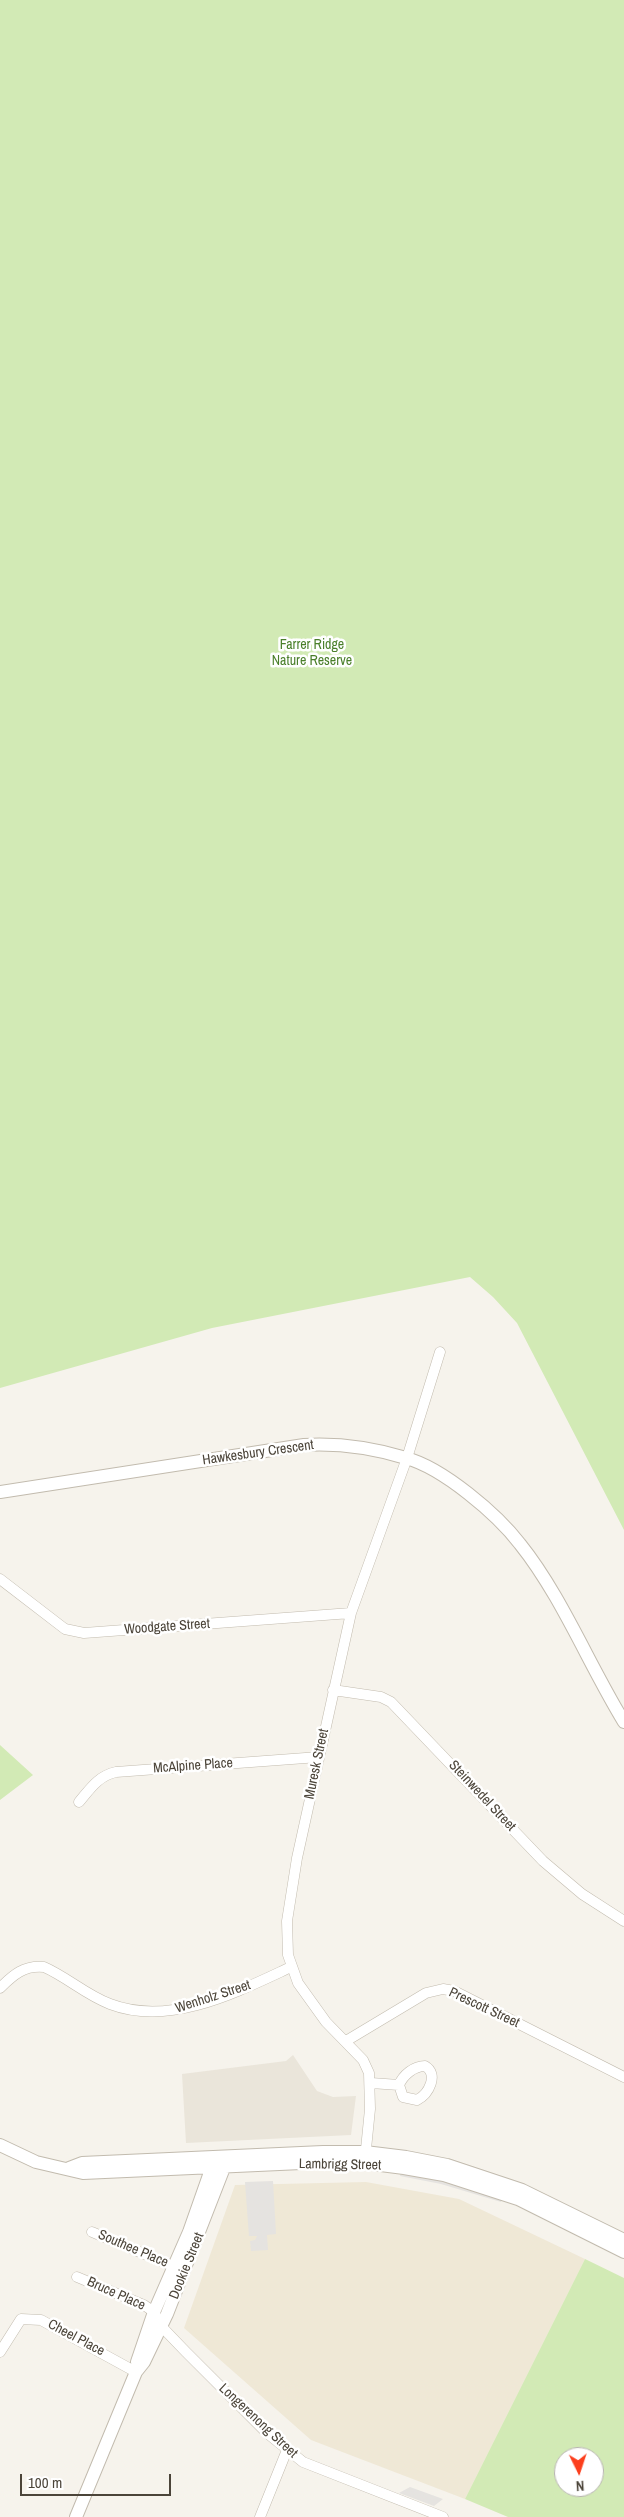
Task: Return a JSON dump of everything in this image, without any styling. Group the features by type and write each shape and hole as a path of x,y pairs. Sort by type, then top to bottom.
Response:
{"street":[{"name":"Muresk Street","path":"365,2157 371,2083 370,2073 363,2060 326,2022 306,1997 291,1967 287,1921 319,1757 351,1613 407,1458 440,1352"},
{"name":"Hawkesbury Crescent","path":"0,1492 304,1445 350,1446 407,1458 452,1483 477,1500 501,1521 521,1545 538,1570 624,1722"},
{"name":"Woodgate Street","path":"0,1579 65,1629 84,1633 351,1613"},
{"name":"Steinwedel Street","path":"334,1690 382,1697 400,1709 542,1861 582,1894 624,1921"},
{"name":"McAlpine Place","path":"79,1802 98,1780 105,1775 116,1772 319,1757"},
{"name":"Wenholz Street","path":"0,1988 15,1973 34,1966 44,1967 110,2005 140,2011 170,2012 187,2008 257,1982 291,1967"},
{"name":"Prescott Street","path":"346,2041 426,1993 443,1989 454,1991 624,2077"},
{"path":"371,2083 399,2085"},
{"name":"Lambrigg Street","path":"0,2145 36,2162 69,2168 82,2173 227,2161 365,2157 446,2165 487,2176 522,2190 624,2240"},
{"name":"Lambrigg Street","path":"365,2157 483,2186 518,2199 624,2252"},
{"name":"Dookie Street","path":"76,2517 136,2372 144,2362 162,2326 227,2161"},
{"name":"Dookie Street","path":"136,2372 137,2360 154,2312 175,2267 214,2162"},
{"name":"Southee Place","path":"92,2232 175,2267"},
{"name":"Bruce Place","path":"77,2277 144,2305 154,2312"},
{"name":"Longerenong Street","path":"154,2312 162,2326 286,2450 303,2462 443,2517"},
{"name":"Cheel Place","path":"0,2352 21,2319 41,2320 136,2372"},
{"path":"260,2517 286,2450"}],"shaded area":[{"path":"293,2055 317,2091 333,2097 356,2096 351,2135 186,2143 182,2074 286,2061"},
{"path":"401,2172 434,2178 502,2199 501,2202 441,2184 400,2176"},
{"path":"273,2181 276,2234 267,2235 268,2250 251,2251 250,2241 255,2240 257,2236 249,2236 245,2182"},
{"path":"366,2182 459,2199 585,2259 465,2499 311,2440 184,2328 235,2185"},
{"path":"410,2487 443,2499 434,2506 399,2493"}],"green space":[{"name":"Farrer Ridge Nature Reserve","path":"0,0 624,0 624,1530 517,1323 493,1297 470,1277 212,1328 0,1388"},
{"path":"0,1745 33,1775 0,1800"},
{"path":"585,2259 624,2278 624,2517 508,2517 465,2499"}]}
